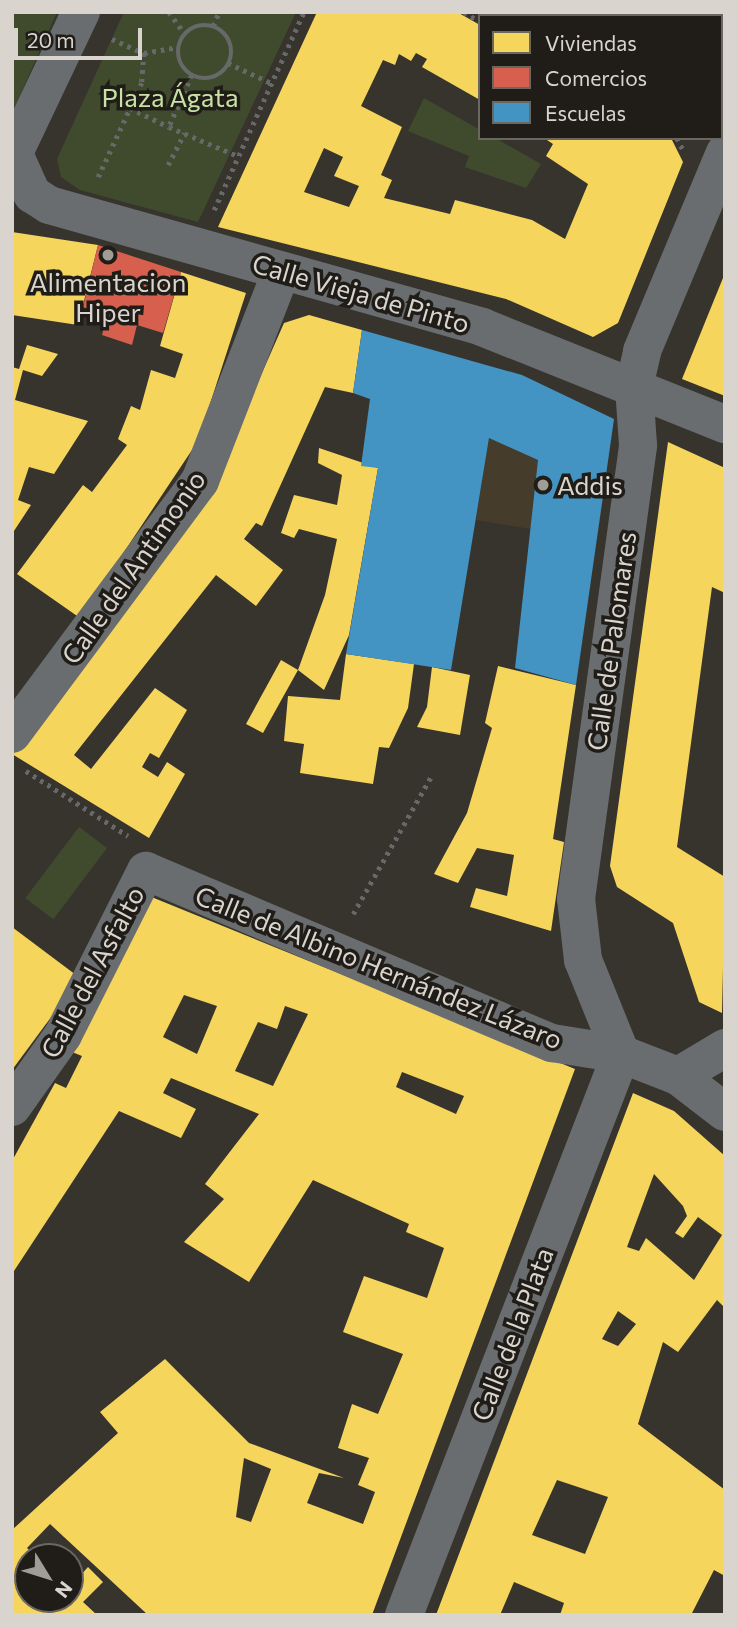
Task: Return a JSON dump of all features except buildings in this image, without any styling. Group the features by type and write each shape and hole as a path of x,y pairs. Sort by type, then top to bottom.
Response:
{"street":[{"path":"14,157 96,18"},
{"name":"Calle Vieja de Pinto","path":"14,157 32,194 49,205 482,327 725,424"},
{"name":"Calle de Palomares","path":"621,1054 583,960 576,899 638,445 634,387 642,351 707,158"},
{"name":"Calle del Antimonio","path":"12,734 200,481 281,272"},
{"name":"Calle de Albino Hernández Lázaro","path":"140,855 332,950 552,1043 621,1054 678,1076 725,1112"},
{"name":"Calle del Asfalto","path":"12,1107 63,1035 140,855"},
{"path":"678,1076 725,1048"},
{"name":"Calle de la Plata","path":"404,1615 621,1054"}],"path":[{"path":"169,12 185,34"},
{"path":"213,26 219,12"},
{"path":"211,218 304,12"},
{"path":"96,18 105,36 144,52 179,47"},
{"path":"213,26 229,40 228,63 217,76 192,75 180,64 179,47 185,34 213,26"},
{"path":"93,188 142,83 144,52"},
{"path":"228,63 271,83"},
{"path":"169,127 192,75"},
{"path":"131,108 238,156"},
{"path":"168,165 184,133"},
{"path":"680,140 707,158"},
{"path":"12,762 140,855"},
{"path":"332,950 432,775"}],"shaded area":[{"name":"Addis","path":"522,375 614,419 597,540 476,520 489,438 499,440"}],"green space":[{"path":"12,12 57,12 12,113"},
{"name":"Plaza Ágata","path":"124,12 296,12 198,222 80,190 61,177 57,159"},
{"path":"424,98 478,129 478,140 499,140 541,164 526,188 465,167 469,156 408,131"},
{"path":"79,827 107,848 53,919 25,898"}],"place":[{"name":"Alimentacion Hiper","path":"108,255"},
{"name":"Addis","path":"543,485"}]}
